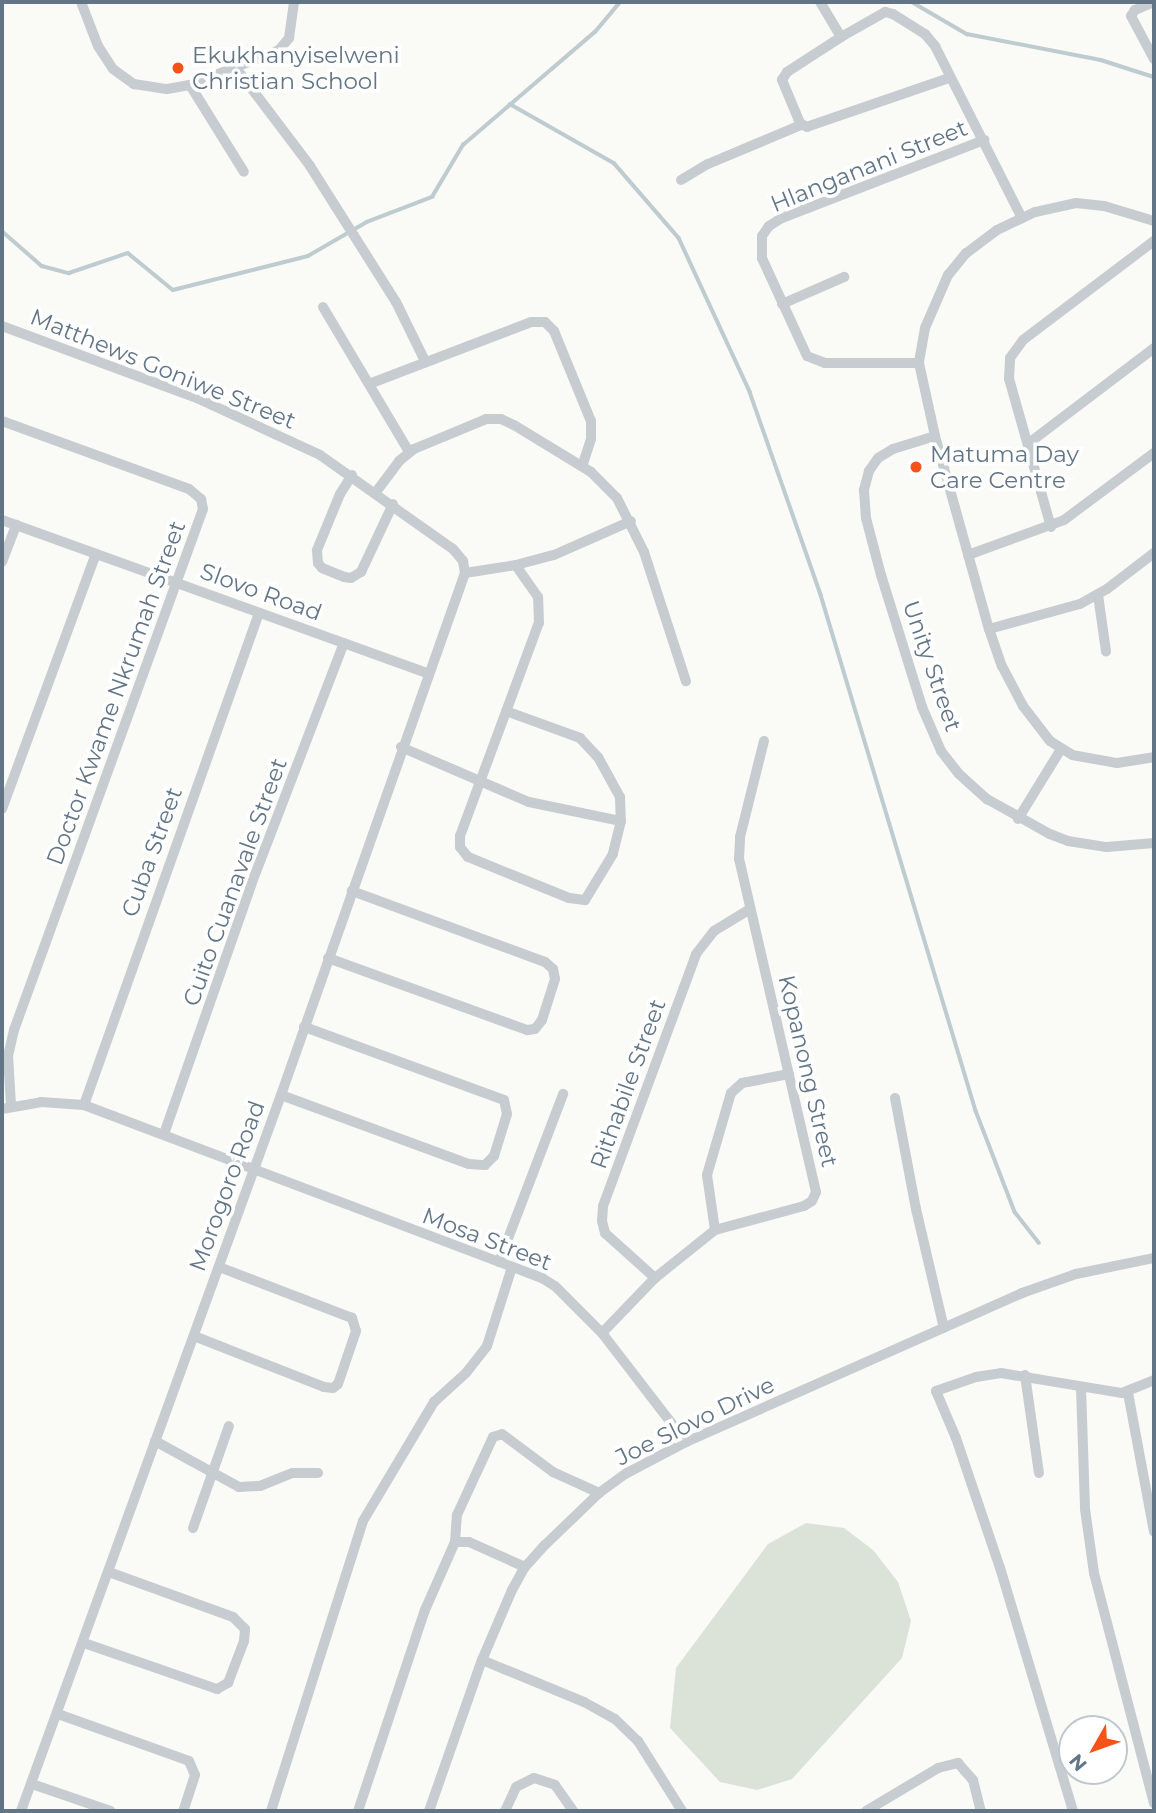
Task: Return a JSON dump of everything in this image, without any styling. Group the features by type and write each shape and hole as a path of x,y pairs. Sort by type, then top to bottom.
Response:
{"street":[{"path":"81,2 104,58 123,78 146,87 167,89 190,85 236,68 285,45 289,38 294,2"},
{"path":"820,2 841,37"},
{"path":"1154,2 1135,10 1131,16 1154,59"},
{"path":"801,125 782,78 841,37 890,12 930,39 984,140"},
{"path":"236,68 310,166 396,302 425,361"},
{"path":"681,180 708,164 801,125 810,126 881,99 949,78"},
{"path":"190,85 244,172"},
{"name":"Hlanganani Street","path":"919,363 825,363 812,359 799,342 760,252 762,236 769,226 782,218 984,140 1022,218"},
{"path":"1154,221 1104,206 1076,203 1022,218 977,244 948,275 925,328 919,363 935,436 989,629 1002,666 1023,706 1039,730 1061,749 1100,762 1154,757"},
{"path":"1051,527 1009,380 1008,368 1015,348 1154,242"},
{"path":"782,304 844,277"},
{"path":"323,307 409,452"},
{"path":"369,384 531,322 549,324 592,421 591,439 582,466"},
{"name":"Matthews Goniwe Street","path":"2,326 228,411 320,455 352,475 453,549 463,561 465,573"},
{"path":"1028,443 1154,348"},
{"path":"376,492 409,452 494,418 514,425 582,466 608,488 631,521 671,628 686,681"},
{"name":"Doctor Kwame Nkrumah Street","path":"2,421 196,492 203,509 13,1030 8,1055 6,1108"},
{"name":"Unity Street","path":"935,436 886,452 873,464 864,490 867,525 915,687 933,736 950,763 972,787 1017,818 1068,841 1088,845 1154,843"},
{"path":"968,555 1051,527 1076,513 1154,453"},
{"path":"352,475 340,494 317,550 317,563 322,568 344,577 361,572 393,504"},
{"name":"Slovo Road","path":"2,520 428,673"},
{"path":"465,573 516,565 575,548 631,521"},
{"path":"2,562 16,525"},
{"path":"989,629 1068,609 1098,595 1154,553"},
{"path":"2,809 96,554"},
{"path":"506,711 567,732 591,748 620,797 621,821 611,860 590,897 580,901 569,898 463,853 460,836 540,614 538,597 516,565"},
{"name":"Morogoro Road","path":"21,1811 254,1171 401,747 465,573"},
{"path":"1098,595 1106,650"},
{"name":"Cuba Street","path":"84,1105 259,613"},
{"name":"Cuito Cuanavale Street","path":"164,1134 256,872 344,643"},
{"name":"Kopanong Street","path":"601,1333 655,1278 715,1230 804,1206 815,1196 816,1185 738,848 764,741"},
{"path":"401,747 541,806 588,812 621,821"},
{"path":"1017,818 1061,749"},
{"path":"328,958 527,1030 539,1026 554,986 553,970 545,962 352,891"},
{"name":"Rithabile Street","path":"655,1278 605,1233 601,1221 603,1206 701,945 714,932 750,909"},
{"path":"281,1095 469,1164 485,1165 494,1156 507,1114 504,1100 304,1027"},
{"path":"715,1230 707,1175 731,1093 742,1083 789,1074"},
{"path":"499,1262 563,1094"},
{"path":"895,1098 916,1209 944,1328"},
{"name":"Mosa Street","path":"6,1108 41,1102 84,1105 499,1262 555,1286 601,1333 686,1442"},
{"name":"Joe Slovo Drive","path":"429,1811 482,1660 525,1567 599,1493 627,1473 686,1442 944,1328 1058,1280 1154,1258"},
{"path":"194,1336 324,1387 333,1388 338,1384 356,1331 352,1318 219,1267"},
{"path":"271,1811 359,1531 434,1402 467,1373 486,1346 512,1267"},
{"path":"1073,1811 1000,1568 956,1438 936,1391 976,1377 1001,1373 1128,1392 1154,1380"},
{"path":"1025,1375 1039,1472"},
{"path":"1081,1387 1085,1509 1094,1573 1154,1803"},
{"path":"1128,1392 1154,1532"},
{"path":"193,1528 229,1426"},
{"path":"358,1811 425,1610 455,1542 454,1525 460,1505 497,1433 559,1476 599,1493"},
{"path":"155,1441 239,1487 249,1488 293,1473 318,1473"},
{"path":"455,1542 468,1542 525,1567"},
{"path":"84,1643 217,1689 228,1683 244,1641 243,1625 233,1617 109,1572"},
{"path":"482,1660 584,1702 615,1719 644,1750 682,1811"},
{"path":"58,1714 190,1761 195,1775 183,1811"},
{"path":"866,1811 938,1768 958,1763 973,1780 981,1811"},
{"path":"505,1811 516,1787 534,1778 555,1785 573,1811"},
{"path":"32,1784 111,1811"},
{"path":"886,1799 890,1811"}],"shaded area":[{"path":"806,1523 844,1528 873,1550 898,1582 911,1621 902,1658 792,1779 757,1790 720,1782 670,1728 676,1668 768,1544"}],"waterway":[{"path":"2,231 42,266 69,273 128,253 173,290 308,256 367,222 432,197 463,145 595,32 620,2"},
{"path":"912,2 967,34 1101,60 1154,77"},
{"path":"510,104 614,163 679,238 750,392 821,595 976,1111 1015,1212 1039,1243"}],"place":[{"name":"Ekukhanyiselweni Christian School","path":"178,68"},
{"name":"Matuma Day Care Centre","path":"916,467"}]}
